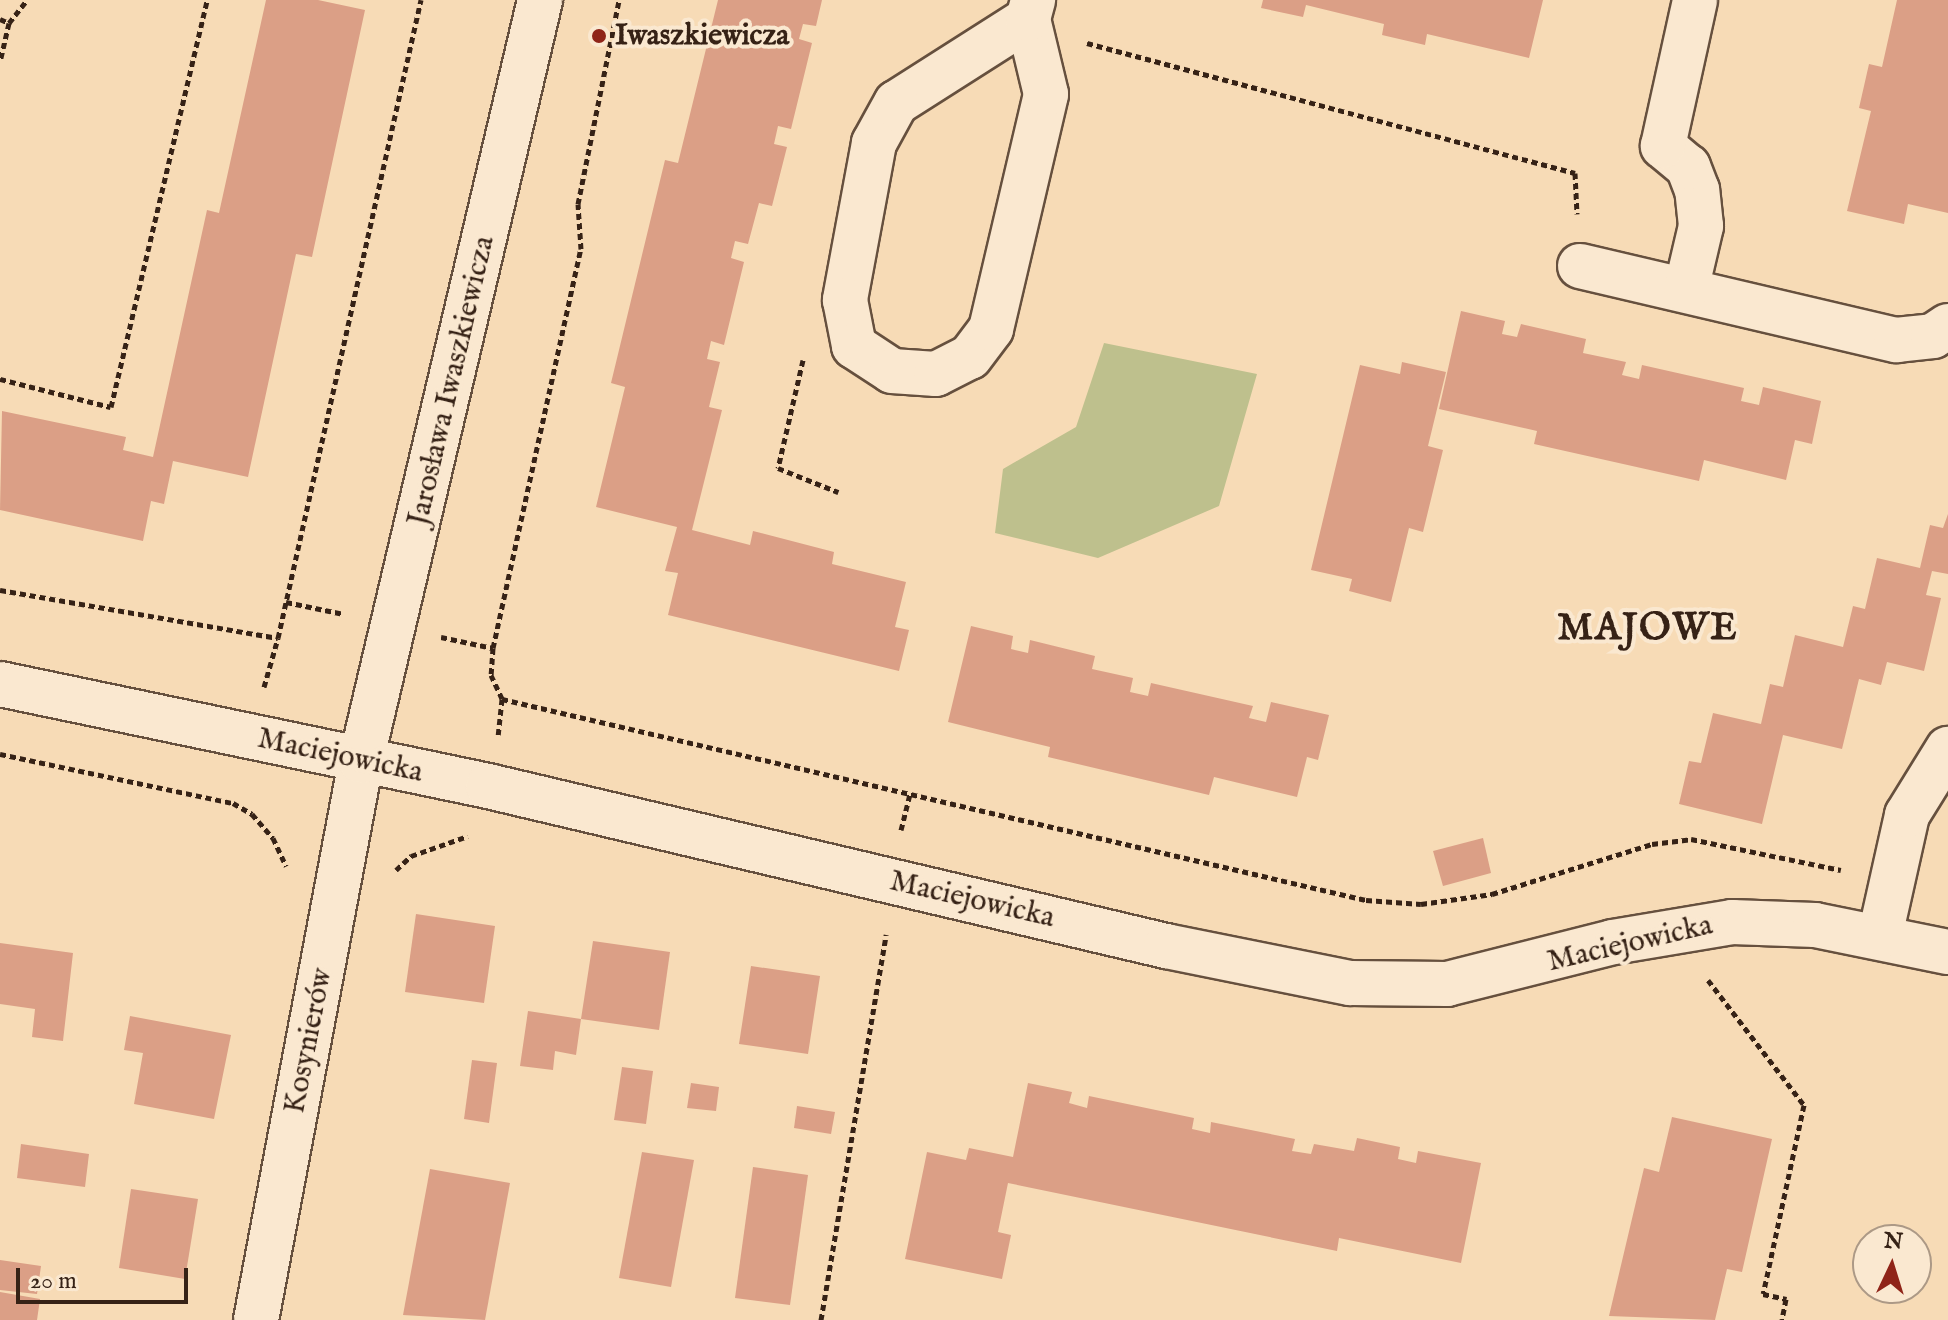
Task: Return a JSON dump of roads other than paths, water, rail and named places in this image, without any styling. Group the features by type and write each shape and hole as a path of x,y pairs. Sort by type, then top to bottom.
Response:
{"street":[{"name":"Jarosława Iwaszkiewicza","path":"361,761 540,0"},
{"path":"1686,290 1701,226 1697,190 1688,167 1663,146 1695,0"},
{"path":"1030,10 1046,94 991,329 970,357 936,374 892,371 854,346 845,300 874,143 896,103 1030,10"},
{"path":"1580,266 1896,340 1933,336 1948,326"},
{"name":"Maciejowicka","path":"0,684 361,761 1350,983 1447,984 1613,942 1732,922 1779,920 1880,936 1948,952"},
{"path":"1880,936 1907,815 1948,749"},
{"name":"Kosynierów","path":"256,1320 361,761"}],"place":[{"name":"Iwaszkiewicza","path":"599,36"}],"district":[{"name":"MAJOWE","path":"1648,630"}]}
